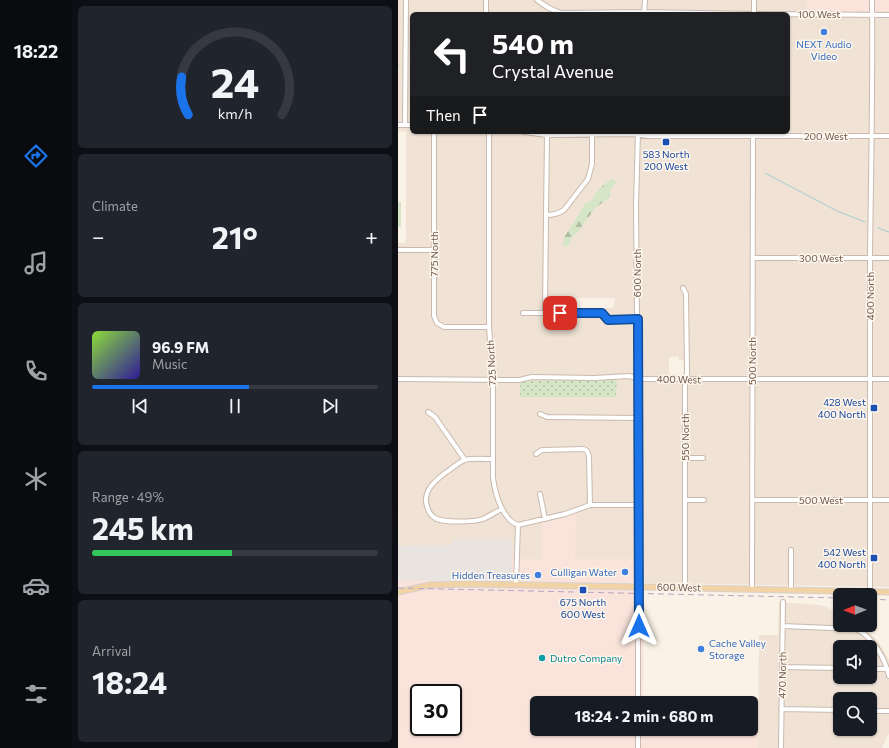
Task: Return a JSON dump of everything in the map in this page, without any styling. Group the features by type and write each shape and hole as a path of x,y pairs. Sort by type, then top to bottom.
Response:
{"main road":[{"name":"600 West","path":"398,592 430,585 465,584 833,591"},
{"name":"600 West","path":"877,591 889,592"}],"street":[{"path":"405,125 406,0"},
{"path":"486,0 486,12"},
{"name":"100 West","path":"537,0 547,8 558,12"},
{"path":"644,12 645,0"},
{"path":"754,0 754,12"},
{"name":"400 North","path":"870,588 872,0"},
{"name":"100 West","path":"790,14 889,15"},
{"path":"406,50 410,49"},
{"path":"398,125 410,125"},
{"name":"775 North","path":"434,134 434,316 437,323 444,327 489,327"},
{"name":"725 North","path":"489,134 489,327 493,380 493,478 495,492 502,509 509,520 518,525"},
{"name":"200 West","path":"540,134 592,134"},
{"path":"546,215 560,213 564,210 588,179 592,164 592,134"},
{"name":"600 North","path":"638,134 636,205 639,505 638,696"},
{"name":"200 West","path":"642,134 649,136 753,134 889,136"},
{"name":"500 North","path":"752,589 753,134"},
{"path":"545,313 548,135"},
{"path":"398,250 434,250"},
{"name":"300 West","path":"753,258 889,258"},
{"name":"550 North","path":"683,288 686,294 685,588"},
{"path":"523,313 602,313 608,320 638,319"},
{"name":"400 West","path":"398,379 519,380 532,377 594,378 629,376 638,378 686,379 889,380"},
{"path":"428,412 435,416 465,460"},
{"path":"540,414 547,417 638,418"},
{"path":"536,454 542,450 584,449 588,451 590,505"},
{"path":"493,458 465,460 439,478 426,494 426,500 429,512 433,518 443,521 469,521 482,519 502,509"},
{"path":"685,458 703,458"},
{"path":"540,494 545,519"},
{"path":"685,500 704,500"},
{"name":"500 West","path":"752,500 889,500"},
{"path":"516,585 518,525 565,514 590,505 639,505"},
{"path":"791,550 791,590"},
{"name":"470 North","path":"781,748 783,602"},
{"path":"782,626 856,629 863,632 874,645 882,658 889,676"},
{"path":"782,667 833,668"},
{"path":"877,668 887,669"},
{"path":"782,709 833,710"},
{"path":"877,711 889,711"},
{"path":"638,736 638,748"}],"shaded area":[{"path":"398,0 807,0 807,11 889,11 889,587 636,583 635,559 575,559 575,514 542,559 512,559 512,540 453,540 453,545 399,546 398,243 406,243 406,132 398,131","holes":["554,298 615,298 613,308 554,308","678,356 679,360 689,360 689,374 669,374 669,357","616,379 616,397 520,396"]},
{"path":"807,0 889,0 889,11 807,11"},
{"path":"398,505 399,546 453,545 453,540 512,540 512,582 398,580"},
{"path":"576,514 575,559 635,559 636,583 644,600 643,696 530,696 530,736 758,736 759,698 758,748 398,748 398,580 512,581 512,559 542,559 542,523"},
{"path":"779,602 821,605 833,610 833,632 868,632 877,640 833,640 833,684 877,684 877,640 878,641 889,660 889,733 882,748 758,748 759,635 778,635"}],"green space":[{"path":"611,179 617,183 611,188 609,198 595,208 579,231 571,238 569,245 566,247 563,245 564,237 584,205 591,201 599,189"},
{"path":"398,202 401,202 401,227 398,227"},
{"path":"617,379 616,397 520,397 520,381"}],"waterway":[{"path":"765,173 837,211 865,222"},
{"path":"878,228 889,232"}],"railway":[{"path":"398,588 833,598"},
{"path":"877,599 889,600"}],"place":[{"name":"NEXT Audio Video","path":"824,32"},
{"name":"583 North 200 West","path":"666,142"},
{"name":"428 West 400 North","path":"874,408"},
{"name":"542 West 400 North","path":"874,558"},
{"name":"Culligan Water","path":"625,572"},
{"name":"Hidden Treasures","path":"538,575"},
{"name":"675 North 600 West","path":"583,590"},
{"name":"Cache Valley Storage","path":"701,649"},
{"name":"Dutro Company","path":"542,658"}],"route":[{"path":"560,313 602,313 608,320 638,319 639,626"}]}
